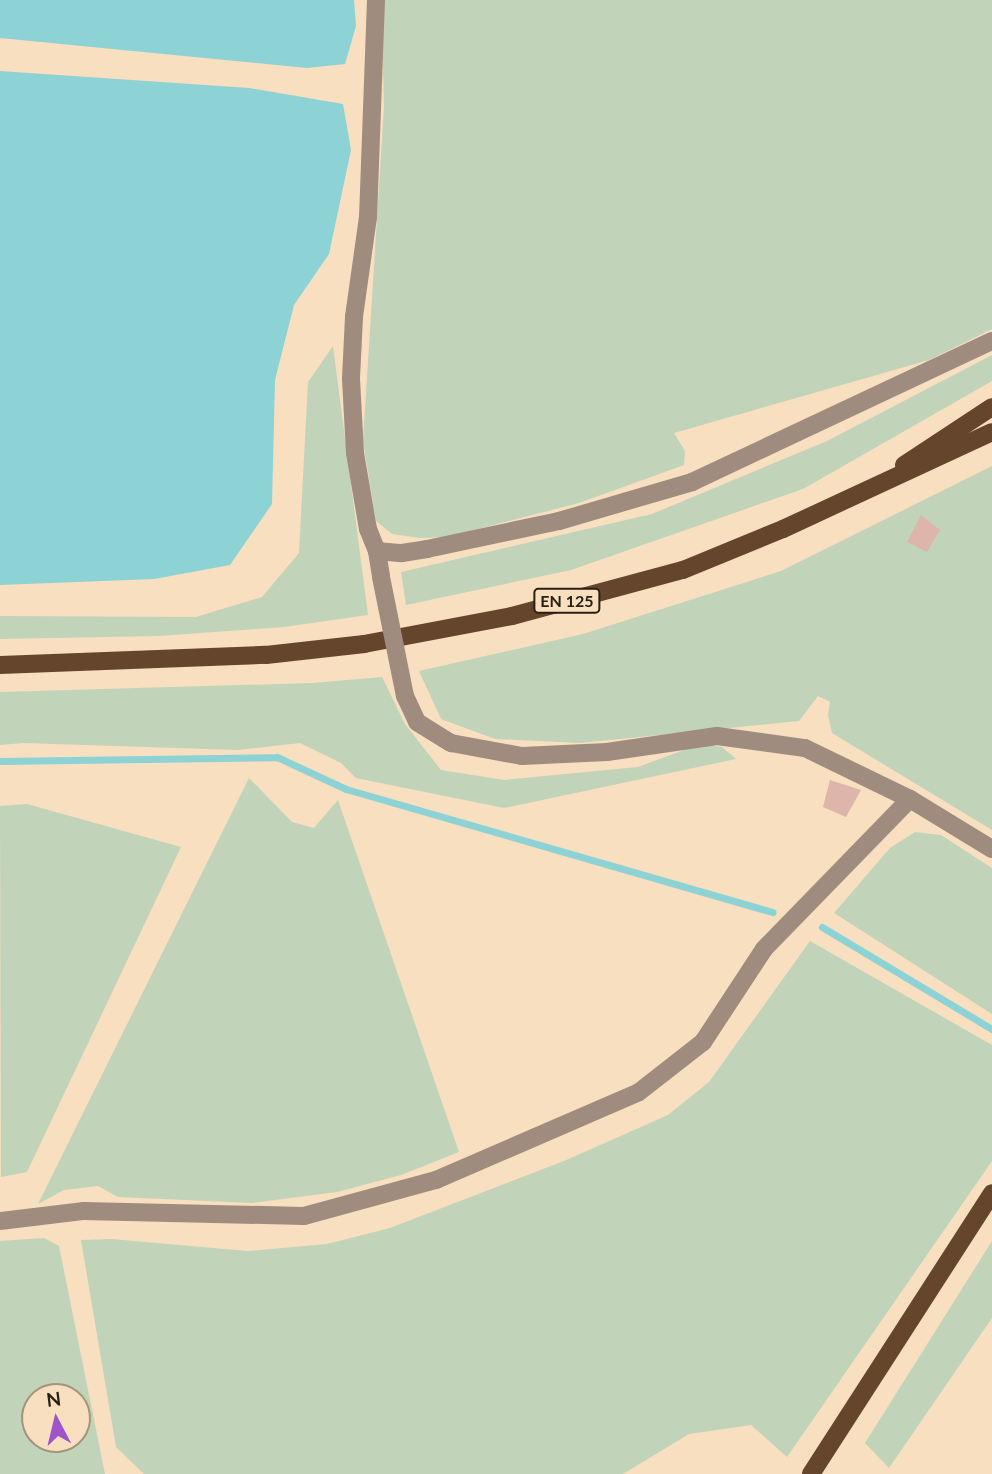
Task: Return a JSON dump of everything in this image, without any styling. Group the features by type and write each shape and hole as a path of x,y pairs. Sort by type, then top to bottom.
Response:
{"main road":[{"name":"EN 125","path":"855,497 992,407"},
{"name":"EN 125","path":"0,665 266,655 364,643 512,616 683,570 855,497 992,432"},
{"path":"811,1474 918,1304 992,1193"}],"street":[{"path":"376,0 368,217 354,317 351,379 355,453 368,529 377,551 405,696 417,722 451,743 523,756 607,752 717,736 805,748 909,799 992,849"},
{"path":"377,551 402,553 427,549 559,521 692,482 992,341"},
{"path":"0,1221 84,1211 304,1216 436,1180 639,1091 703,1042 764,949 909,799"}],"green space":[{"path":"381,0 992,0 992,329 929,360 674,433 685,451 684,465 579,503 447,537 420,538 392,534 376,521 363,441 384,107"},
{"path":"333,346 368,615 284,627 159,636 0,639 0,616 196,617 262,597 299,553 308,382"},
{"path":"992,355 992,381 803,489 571,570 406,605 401,572 652,514 827,441"},
{"path":"992,466 992,830 832,733 828,715 830,702 818,696 799,721 580,743 495,739 441,719 419,671 583,634 781,571"},
{"path":"382,677 405,724 441,770 504,780 638,767 700,744 722,747 736,759 504,808 356,778 341,763 300,743 238,750 23,743 0,745 0,692 312,683"},
{"path":"249,778 292,822 314,828 338,800 459,1152 401,1175 337,1192 252,1203 118,1197 98,1186 64,1190 38,1204"},
{"path":"27,804 181,847 27,1172 1,1177 0,806"},
{"path":"915,832 941,835 992,868 992,1014 834,913 890,848"},
{"path":"810,941 992,1045 992,1161 787,1457 751,1425 689,1434 623,1474 144,1474 116,1447 81,1240 111,1239 248,1251 327,1244 390,1228 564,1161 668,1115 709,1082"},
{"path":"44,1238 59,1246 87,1383 21,1383 21,1453 91,1453 91,1405 105,1474 0,1474 0,1241"},
{"path":"992,1241 992,1318 889,1468 865,1443"}],"water":[{"path":"0,0 354,0 356,26 345,64 307,68 0,38"},
{"path":"0,71 249,88 343,104 351,150 329,254 294,305 275,380 272,504 230,565 154,579 0,585"}],"building":[{"path":"921,515 940,530 927,552 907,542"},
{"path":"830,780 861,790 846,817 823,807"}],"waterway":[{"path":"0,761 277,757 346,789 773,912"},
{"path":"822,927 992,1029"}]}
